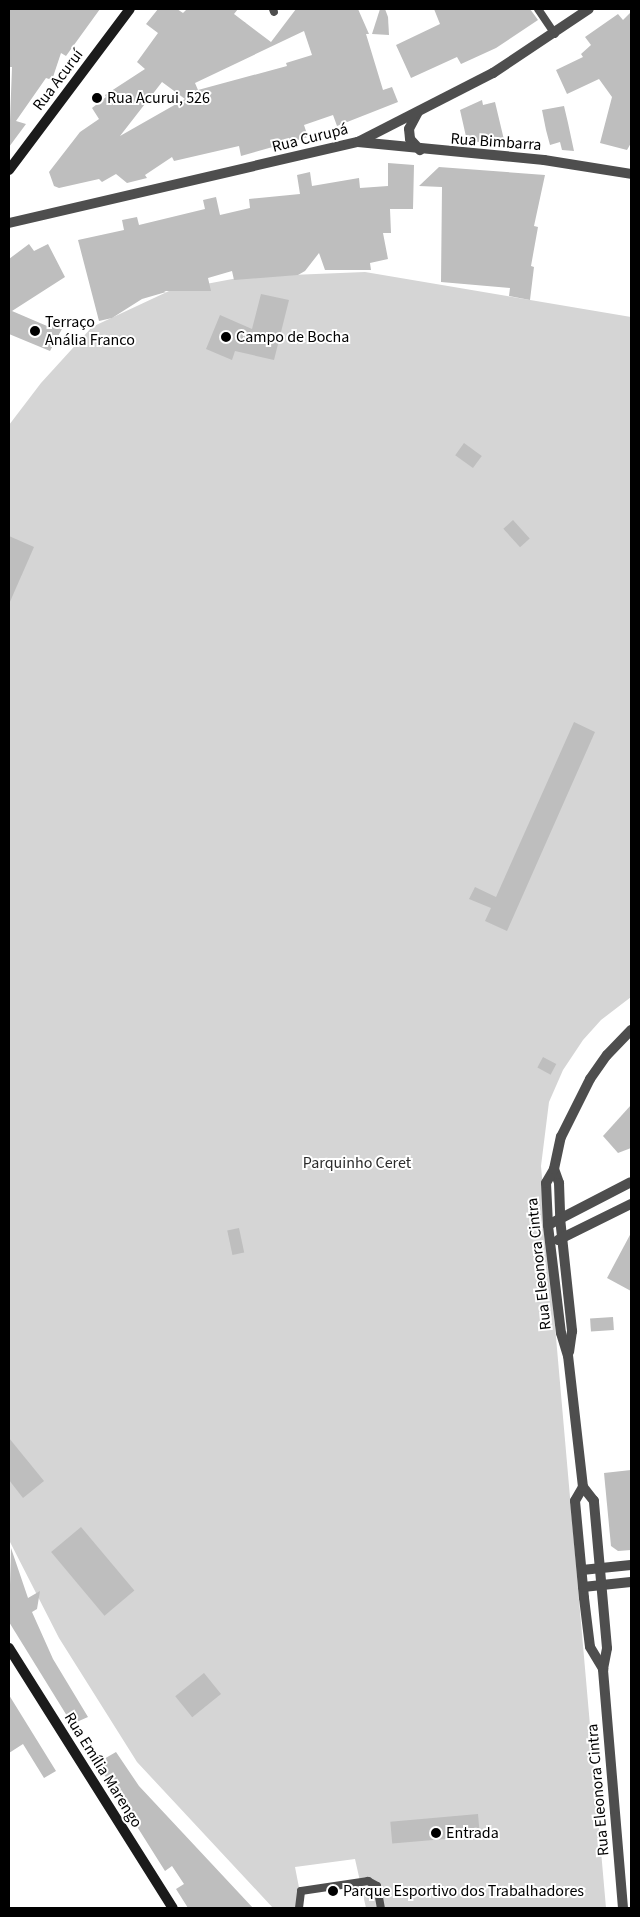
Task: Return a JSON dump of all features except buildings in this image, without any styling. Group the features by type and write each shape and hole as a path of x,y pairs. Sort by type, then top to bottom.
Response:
{"main road":[{"name":"Rua Acuruí","path":"9,170 130,9"},
{"name":"Rua Emília Marengo","path":"9,1648 173,1908"}],"street":[{"name":"Rua Curupá","path":"9,223 358,142 493,73 555,34 589,9"},
{"path":"419,112 409,129 410,140 420,150"},
{"name":"Rua Bimbarra","path":"358,142 420,150 544,160 631,174"},
{"name":"Rua Eleonora Cintra","path":"623,1908 603,1669 608,1648 594,1501 583,1486 568,1356 561,1332 550,1244 546,1183 554,1169 561,1137 590,1079 607,1055 631,1030"},
{"name":"Rua Eleonora Cintra","path":"554,1169 559,1183 561,1238 572,1331 568,1356"},
{"path":"548,1225 631,1182"},
{"path":"550,1244 631,1204"},
{"name":"Rua Eleonora Cintra","path":"583,1486 575,1501 583,1587 590,1647 603,1669"},
{"path":"582,1570 631,1565"},
{"path":"583,1587 631,1582"}],"lane":[{"path":"538,9 555,34"},
{"path":"299,1908 301,1891 368,1881 377,1886 381,1908"}],"green space":[{"name":"Parquinho Ceret","path":"365,272 631,317 631,997 601,1020 583,1040 563,1070 549,1102 541,1166 606,1908 366,1908 355,1859 295,1867 303,1908 273,1908 137,1762 59,1638 9,1540 9,425 41,383 92,327 169,291 243,277"}],"place":[{"name":"Rua Acurui, 526","path":"97,98"},
{"name":"Terraço Anália Franco","path":"35,331"},
{"name":"Campo de Bocha","path":"226,337"},
{"name":"Entrada","path":"436,1833"},
{"name":"Parque Esportivo dos Trabalhadores","path":"333,1891"}]}
